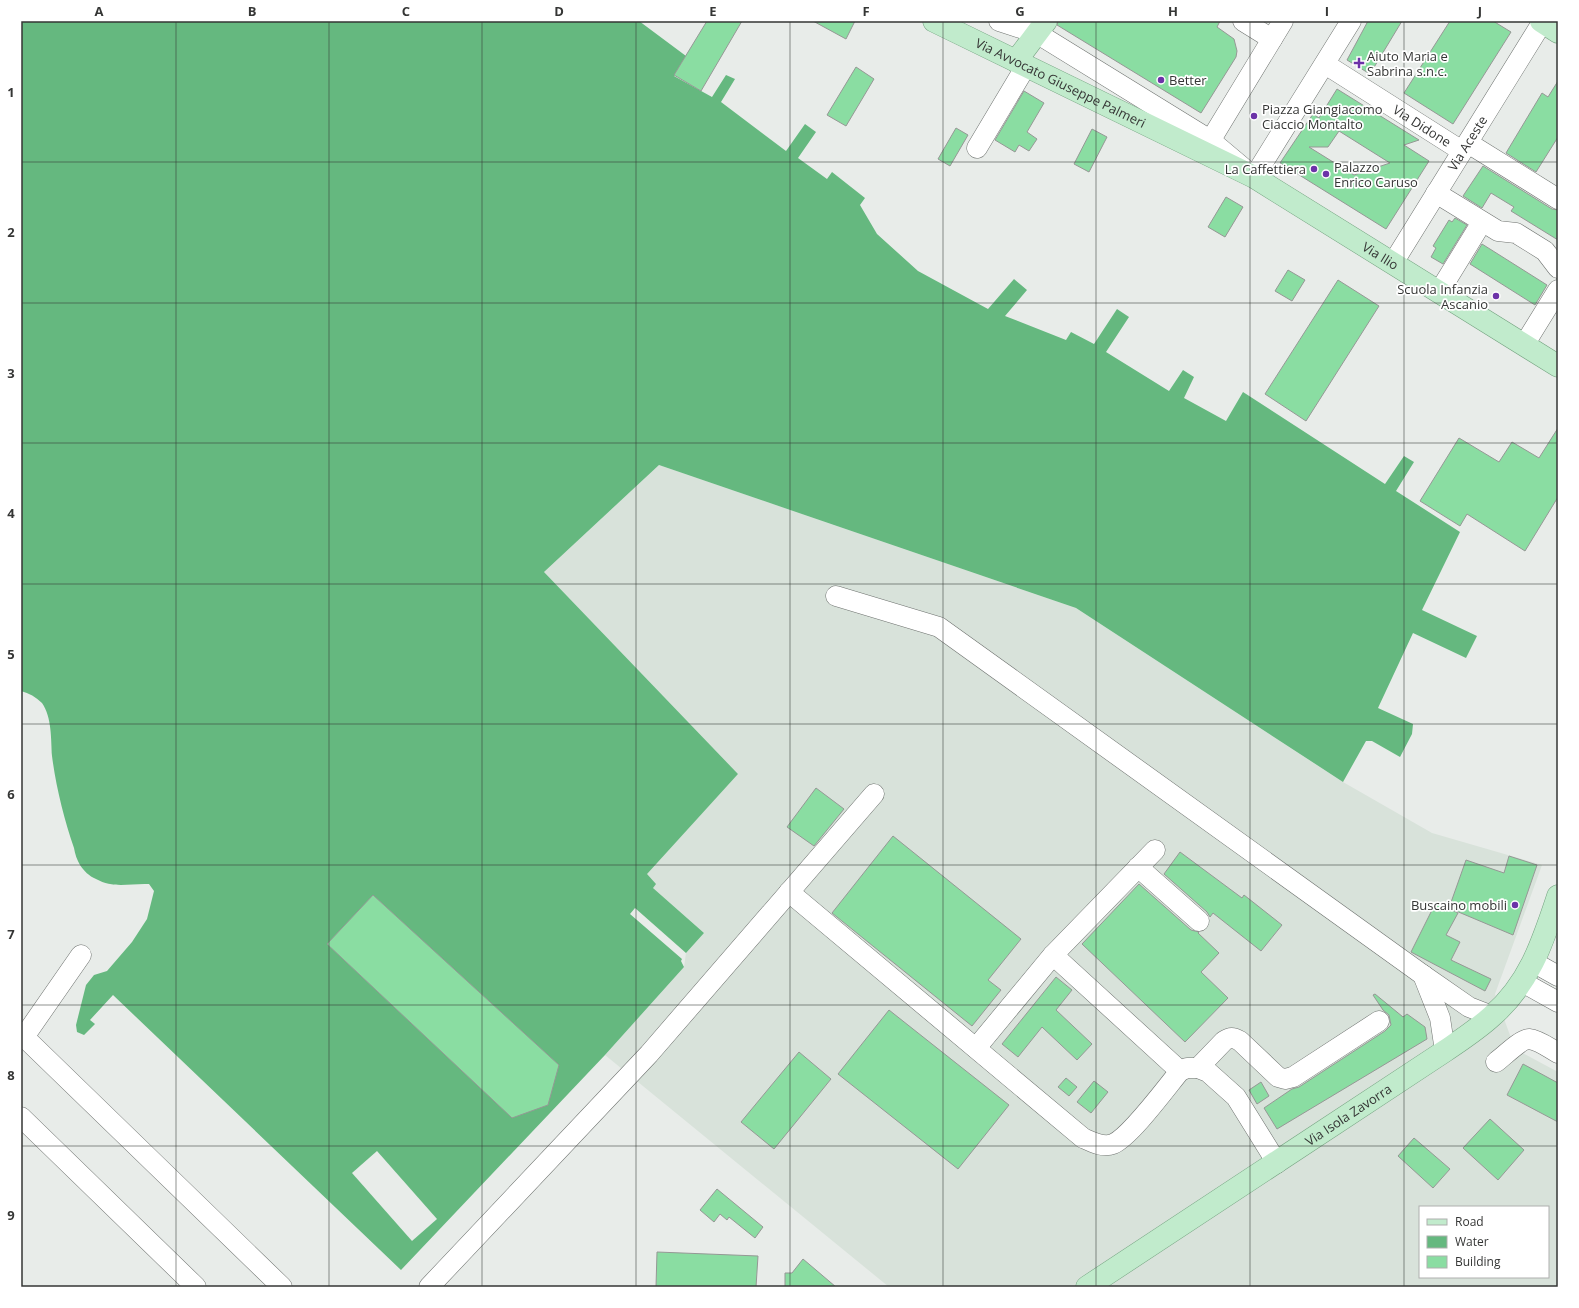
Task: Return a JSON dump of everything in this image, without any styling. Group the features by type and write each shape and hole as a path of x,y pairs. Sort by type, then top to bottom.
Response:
{"main road":[{"name":"Via Avvocato Giuseppe Palmeri","path":"934,21 1021,63 1198,142"},
{"path":"1021,63 1042,27"},
{"name":"Via Ilio","path":"1198,142 1558,366"},
{"name":"Via Isola Zavorra","path":"1087,1287 1445,1051 1492,1016 1509,999 1522,982 1533,962 1541,947 1558,896"}],"street":[{"name":"Via Avvocato Giuseppe Palmeri","path":"999,21 1042,27"},
{"name":"Via Avvocato Giuseppe Palmeri","path":"1017,21 1042,27 1198,142"},
{"path":"1198,142 1257,30 1283,21"},
{"path":"1259,180 1351,21"},
{"name":"Via Aceste","path":"1393,263 1465,147 1546,24"},
{"path":"977,148 1021,63"},
{"name":"Via Didone","path":"1325,64 1465,147 1558,199"},
{"path":"1436,193 1498,231 1516,233 1545,251 1558,268"},
{"path":"1439,292 1482,222"},
{"path":"1524,345 1558,290"},
{"path":"836,596 939,627 1423,975 1469,1007 1492,1016"},
{"path":"429,1287 649,1054 874,794"},
{"path":"976,1048 1052,955 1155,850"},
{"path":"1138,867 1199,921"},
{"path":"789,892 1083,1138 1099,1145 1111,1145 1124,1138 1189,1070 1229,1038 1240,1040 1278,1077 1285,1078 1293,1077 1380,1021"},
{"path":"81,955 23,1035 282,1287"},
{"path":"1052,955 1189,1070 1208,1072 1236,1097 1277,1163"},
{"path":"1533,962 1558,976"},
{"path":"1423,975 1440,1018 1445,1051"},
{"path":"1522,982 1558,1002"},
{"path":"1496,1062 1522,1041 1527,1039 1535,1040 1558,1053"},
{"path":"21,1117 196,1287"}],"shaded area":[{"path":"659,465 1076,608 1343,782 1432,833 1542,865 1495,994 1515,1049 1558,1072 1558,1287 889,1287 605,1055 684,967 686,953 704,933 653,888 646,874 738,774 544,572"}],"water":[{"path":"21,21 639,21 686,56 674,76 712,97 726,75 735,79 721,102 786,151 805,124 816,132 798,158 827,179 832,172 865,198 860,205 877,234 918,271 988,309 1014,279 1027,290 1005,316 1066,340 1071,332 1094,344 1117,309 1129,317 1106,352 1169,391 1183,370 1194,377 1184,398 1226,421 1243,392 1385,484 1404,456 1414,462 1396,491 1460,532 1422,610 1477,636 1466,658 1413,633 1378,708 1413,724 1412,734 1400,757 1372,741 1366,741 1343,782 1076,608 659,465 544,572 738,774 647,874 656,884 653,888 704,933 686,953 635,908 630,914 682,959 681,961 684,967 605,1055 401,1270 113,995 90,1020 95,1024 84,1035 77,1032 76,1025 86,985 94,975 107,971 132,942 147,919 154,891 149,884 116,885 103,882 93,878 80,865 76,857 58,791 52,756 48,715 40,701 30,694 21,691"}],"pier":[{"path":"377,1151 437,1219 412,1241 352,1173"}],"building":[{"path":"707,21 742,21 701,91 674,75"},
{"path":"813,21 855,21 846,39"},
{"path":"1058,21 1220,21 1217,27 1234,39 1237,51 1236,57 1201,113 1057,25"},
{"path":"1368,21 1402,21 1370,74 1347,60"},
{"path":"1450,21 1493,21 1511,32 1453,124 1404,93"},
{"path":"856,67 874,79 846,126 827,115"},
{"path":"1558,81 1558,137 1536,172 1506,153 1542,93 1548,97"},
{"path":"1337,89 1419,140 1404,145 1429,161 1386,229 1280,163 1313,114 1319,118","holes":["1339,131 1390,163 1354,175 1309,147 1328,147"]},
{"path":"1024,91 1044,103 1027,132 1037,139 1029,151 1019,145 1015,152 995,140"},
{"path":"956,128 968,135 950,166 938,159"},
{"path":"1092,129 1107,137 1089,172 1074,164"},
{"path":"1483,166 1552,209 1558,210 1558,240 1511,211 1514,207 1491,193 1482,208 1463,196"},
{"path":"1226,197 1243,207 1225,237 1208,227"},
{"path":"1455,218 1467,225 1443,264 1431,257 1436,248 1433,246 1449,220 1452,222"},
{"path":"1482,244 1547,285 1535,305 1470,264"},
{"path":"1288,270 1305,280 1292,301 1275,291"},
{"path":"1338,280 1379,306 1306,421 1265,394"},
{"path":"1558,428 1558,497 1525,551 1467,514 1460,526 1420,501 1459,438 1499,462 1512,442 1539,458"},
{"path":"816,788 844,809 814,846 787,827"},
{"path":"893,836 1021,939 988,980 1001,990 972,1026 832,913"},
{"path":"1180,852 1242,898 1244,895 1282,925 1261,951 1213,913 1210,917 1207,912 1164,874"},
{"path":"1509,856 1537,865 1513,935 1449,908 1466,860 1504,873"},
{"path":"1139,884 1191,930 1199,932 1198,933 1219,953 1201,972 1228,998 1185,1042 1082,944"},
{"path":"373,895 559,1065 548,1105 512,1118 327,944"},
{"path":"1436,902 1458,913 1446,935 1460,942 1451,960 1491,979 1485,991 1411,952"},
{"path":"1056,977 1072,990 1056,1010 1092,1044 1077,1060 1042,1027 1018,1057 1002,1044"},
{"path":"1375,994 1403,1017 1407,1014 1425,1027 1427,1039 1277,1129 1264,1108 1385,1031 1391,1025 1389,1015 1383,1010 1373,995"},
{"path":"889,1010 1009,1105 958,1169 838,1074"},
{"path":"799,1052 831,1079 774,1149 741,1122"},
{"path":"1523,1064 1558,1083 1558,1122 1507,1095"},
{"path":"1066,1078 1077,1087 1069,1096 1058,1087"},
{"path":"1094,1081 1108,1092 1091,1113 1077,1102"},
{"path":"1261,1082 1269,1096 1257,1104 1249,1090"},
{"path":"1490,1119 1524,1150 1498,1180 1463,1148"},
{"path":"1414,1138 1450,1169 1433,1188 1398,1156"},
{"path":"717,1189 763,1227 755,1238 729,1217 727,1220 720,1214 714,1222 700,1210"},
{"path":"657,1252 758,1256 756,1287 656,1287"},
{"path":"803,1259 836,1287 785,1287 785,1273 792,1273"}],"place":[{"name":"Aiuto Maria e Sabrina s.n.c.","path":"1359,63"},
{"name":"Better","path":"1161,80"},
{"name":"Piazza Giangiacomo Ciaccio Montalto","path":"1254,116"},
{"name":"La Caffettiera","path":"1314,169"},
{"name":"Palazzo Enrico Caruso","path":"1326,174"},
{"name":"Scuola Infanzia Ascanio","path":"1496,296"},
{"name":"Buscaino mobili","path":"1515,905"}]}
